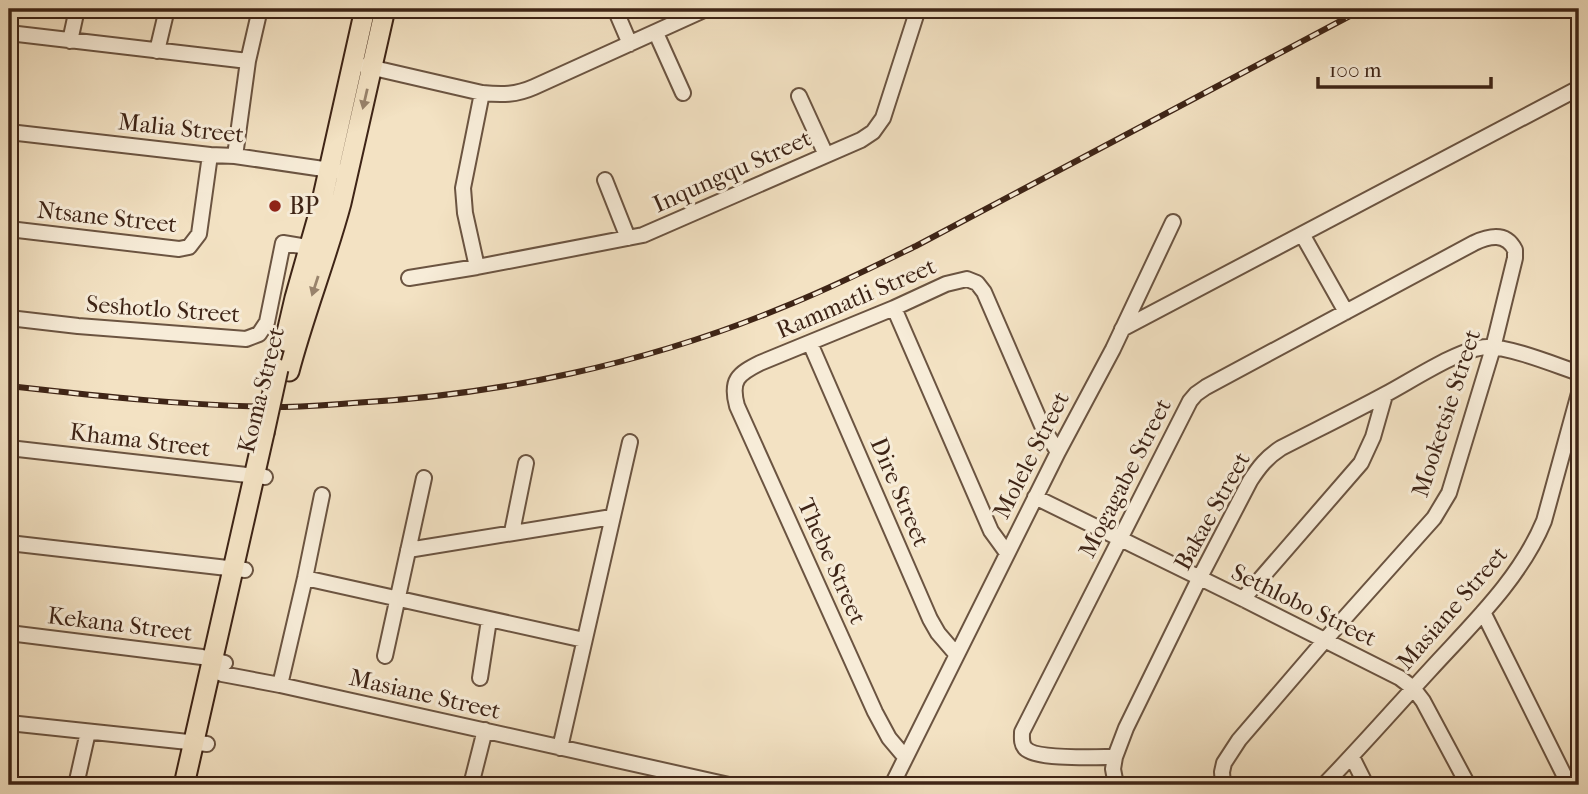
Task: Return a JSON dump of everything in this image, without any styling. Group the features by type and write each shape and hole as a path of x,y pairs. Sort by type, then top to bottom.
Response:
{"main road":[{"name":"Koma Street","path":"197,785 200,743 269,433 284,370 296,342 339,171 362,65 365,9"},
{"name":"Koma Street","path":"362,65 385,9"},
{"name":"Koma Street","path":"184,785 200,743"}],"street":[{"path":"70,41 77,9"},
{"path":"158,51 167,9"},
{"path":"235,156 248,61 260,9"},
{"path":"615,9 630,44"},
{"path":"362,65 482,93 513,94 706,9"},
{"name":"Inqungqu Street","path":"408,278 477,268 628,238 654,230 861,140 879,125 889,104 918,9"},
{"path":"9,33 248,61"},
{"path":"656,33 683,93"},
{"path":"1122,330 1579,88"},
{"path":"477,268 465,213 463,188 482,93"},
{"path":"799,96 826,155"},
{"name":"Malia Street","path":"9,132 235,156 339,171"},
{"name":"Ntsane Street","path":"9,229 179,249 189,247 198,234 210,155"},
{"path":"605,180 628,238"},
{"name":"Molele Street","path":"892,785 1035,497 1122,330 1173,222"},
{"path":"1302,234 1346,312"},
{"name":"Mogagabe Street","path":"1115,757 1035,754 1027,751 1021,740 1025,724 1184,412 1196,394 1484,238 1500,237 1512,244"},
{"name":"Seshotlo Street","path":"9,318 246,339 259,334 270,315 283,243 319,249"},
{"name":"Mooketsie Street","path":"1223,785 1222,772 1230,752 1422,532 1449,493 1493,348 1515,258 1512,244"},
{"name":"Rammatli Street","path":"738,377 760,363 946,284 967,279 977,283 984,292 1043,428 1058,452"},
{"path":"894,308 991,531 1007,553"},
{"name":"Dire Street","path":"810,343 930,619 956,654"},
{"name":"Bakae Street","path":"1116,785 1115,757 1126,728 1250,481 1268,456 1473,349 1493,348 1520,354 1579,373"},
{"name":"Thebe Street","path":"738,377 734,388 737,406 882,728 905,757"},
{"name":"Masiane Street","path":"1324,785 1515,574 1544,521 1579,393"},
{"path":"1243,599 1361,463 1373,436 1385,395"},
{"path":"560,748 630,442"},
{"name":"Khama Street","path":"9,448 259,477"},
{"path":"512,532 526,463"},
{"name":"Masiane Street","path":"385,656 424,478"},
{"path":"280,685 322,495"},
{"name":"Sethlobo Street","path":"1035,497 1325,640 1413,688 1432,716 1468,785"},
{"path":"408,550 612,517"},
{"path":"9,543 239,569"},
{"path":"305,579 584,640"},
{"path":"1483,612 1569,785"},
{"path":"480,678 489,620"},
{"name":"Kekana Street","path":"9,633 217,666"},
{"name":"Masiane Street","path":"217,666 280,685 729,785"},
{"path":"9,723 200,743"},
{"path":"471,785 485,730"},
{"path":"76,785 88,732"},
{"path":"1352,757 1366,785"}],"railway":[{"path":"9,386 177,403 297,407 462,393 571,374 624,361 730,328 866,271 1363,9"}],"place":[{"name":"BP","path":"275,206"}]}
